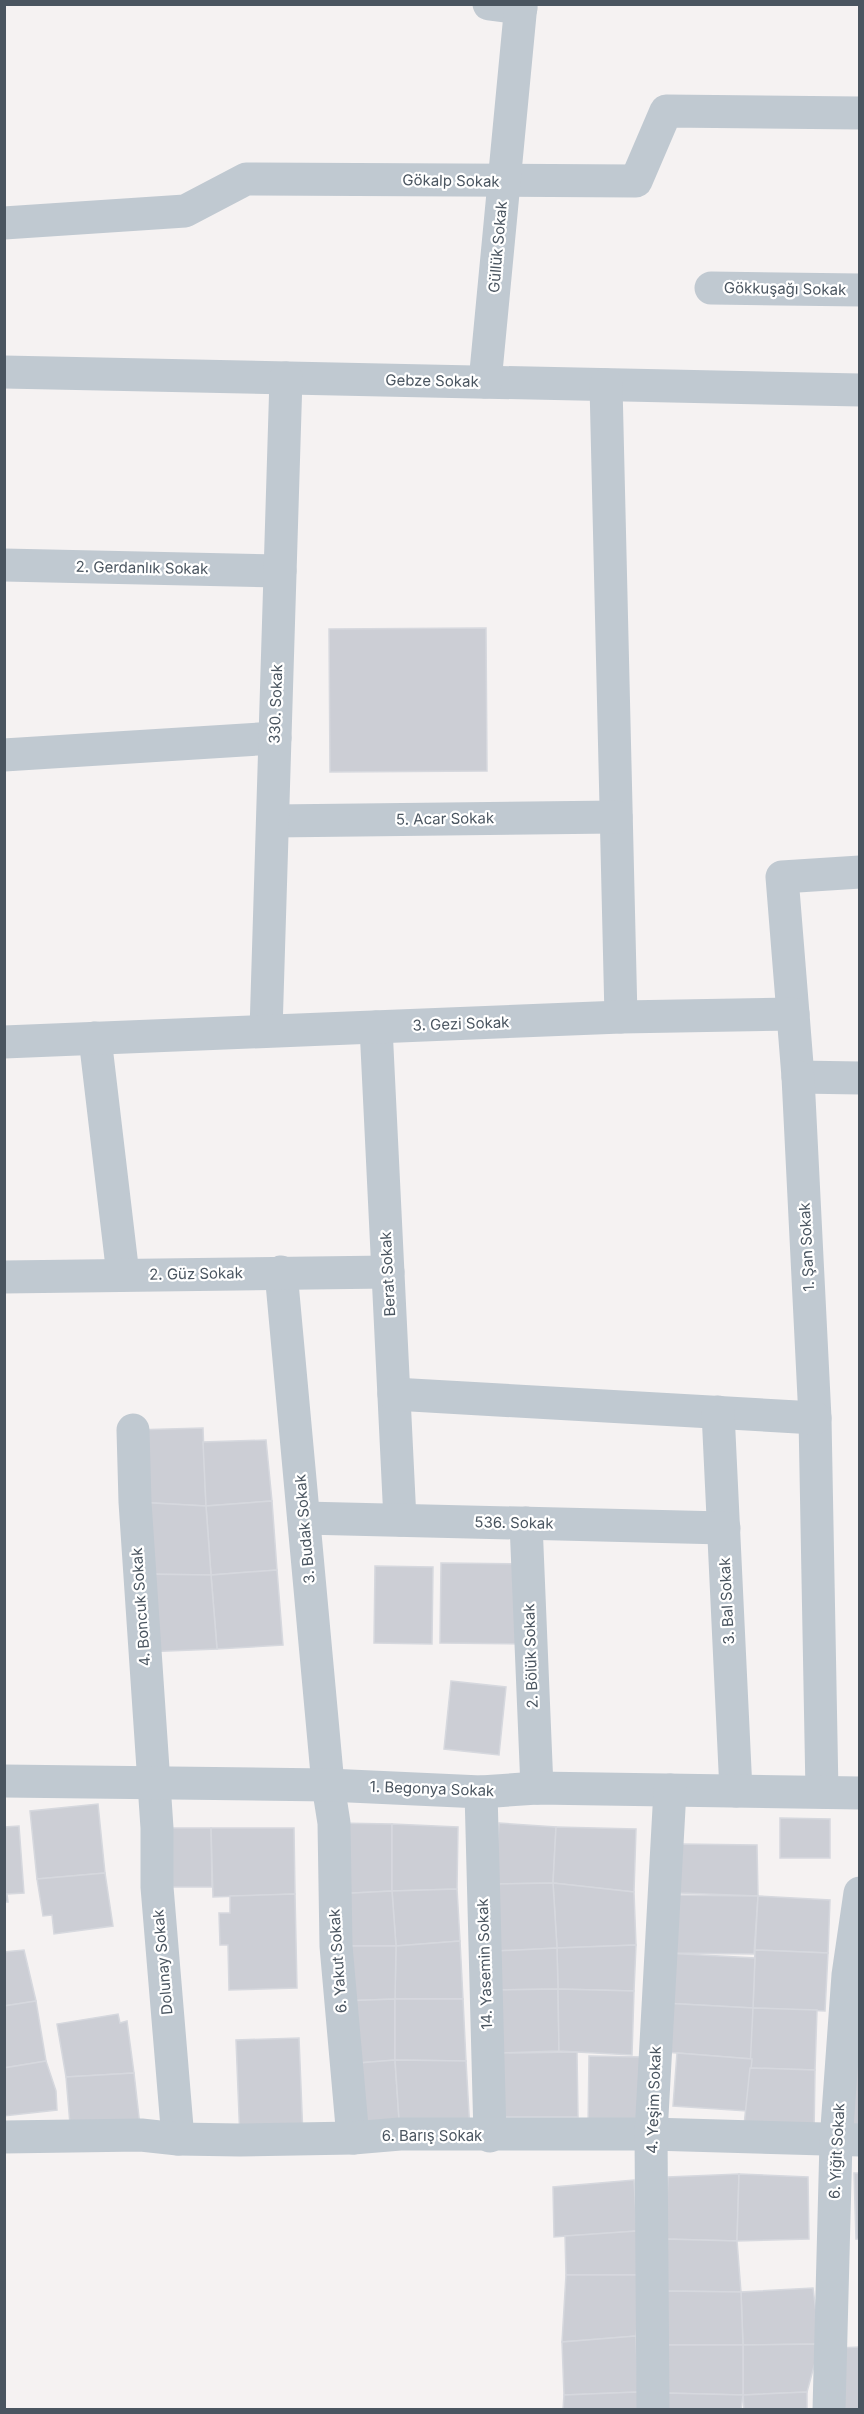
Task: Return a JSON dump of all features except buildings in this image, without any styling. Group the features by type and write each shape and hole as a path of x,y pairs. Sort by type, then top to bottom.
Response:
{"street":[{"name":"Güllük Sokak","path":"485,382 504,181 510,6"},
{"name":"Gökalp Sokak","path":"4,222 185,211 246,179 636,181 666,111 860,113"},
{"name":"Gökkuşağı Sokak","path":"711,288 860,290"},
{"name":"Gebze Sokak","path":"4,372 860,390"},
{"name":"330. Sokak","path":"266,1031 286,378"},
{"path":"606,385 621,1017"},
{"name":"2. Gerdanlık Sokak","path":"4,565 280,571"},
{"path":"4,754 276,738"},
{"name":"5. Acar Sokak","path":"273,821 616,817"},
{"path":"860,872 782,877 798,1077 860,1078"},
{"name":"3. Gezi Sokak","path":"4,1042 621,1017 793,1014"},
{"name":"Berat Sokak","path":"376,1027 400,1520"},
{"path":"95,1038 123,1275"},
{"name":"1. Şan Sokak","path":"798,1077 815,1418 822,1792"},
{"name":"3. Budak Sokak","path":"281,1272 328,1785"},
{"name":"2. Güz Sokak","path":"4,1277 388,1272"},
{"path":"394,1394 815,1418"},
{"name":"3. Bal Sokak","path":"718,1412 736,1791"},
{"name":"4. Boncuk Sokak","path":"133,1430 135,1502 153,1784"},
{"name":"536. Sokak","path":"304,1518 724,1528"},
{"name":"2. Bölük Sokak","path":"526,1523 537,1788"},
{"name":"1. Begonya Sokak","path":"4,1781 328,1785 481,1792 537,1788 860,1793"},
{"name":"Dolunay Sokak","path":"153,1784 157,1887 178,2139"},
{"name":"6. Yakut Sokak","path":"328,1785 334,1823 336,1946 353,2138"},
{"name":"4. Yeşim Sokak","path":"653,2409 651,2134 670,1790"},
{"name":"14. Yasemin Sokak","path":"481,1792 490,2136"},
{"name":"6. Yiğit Sokak","path":"829,2409 848,2140 854,1975 860,1893"},
{"name":"6. Barış Sokak","path":"4,2137 141,2135 178,2139 353,2138 400,2134 490,2136 651,2134 848,2140"}]}
